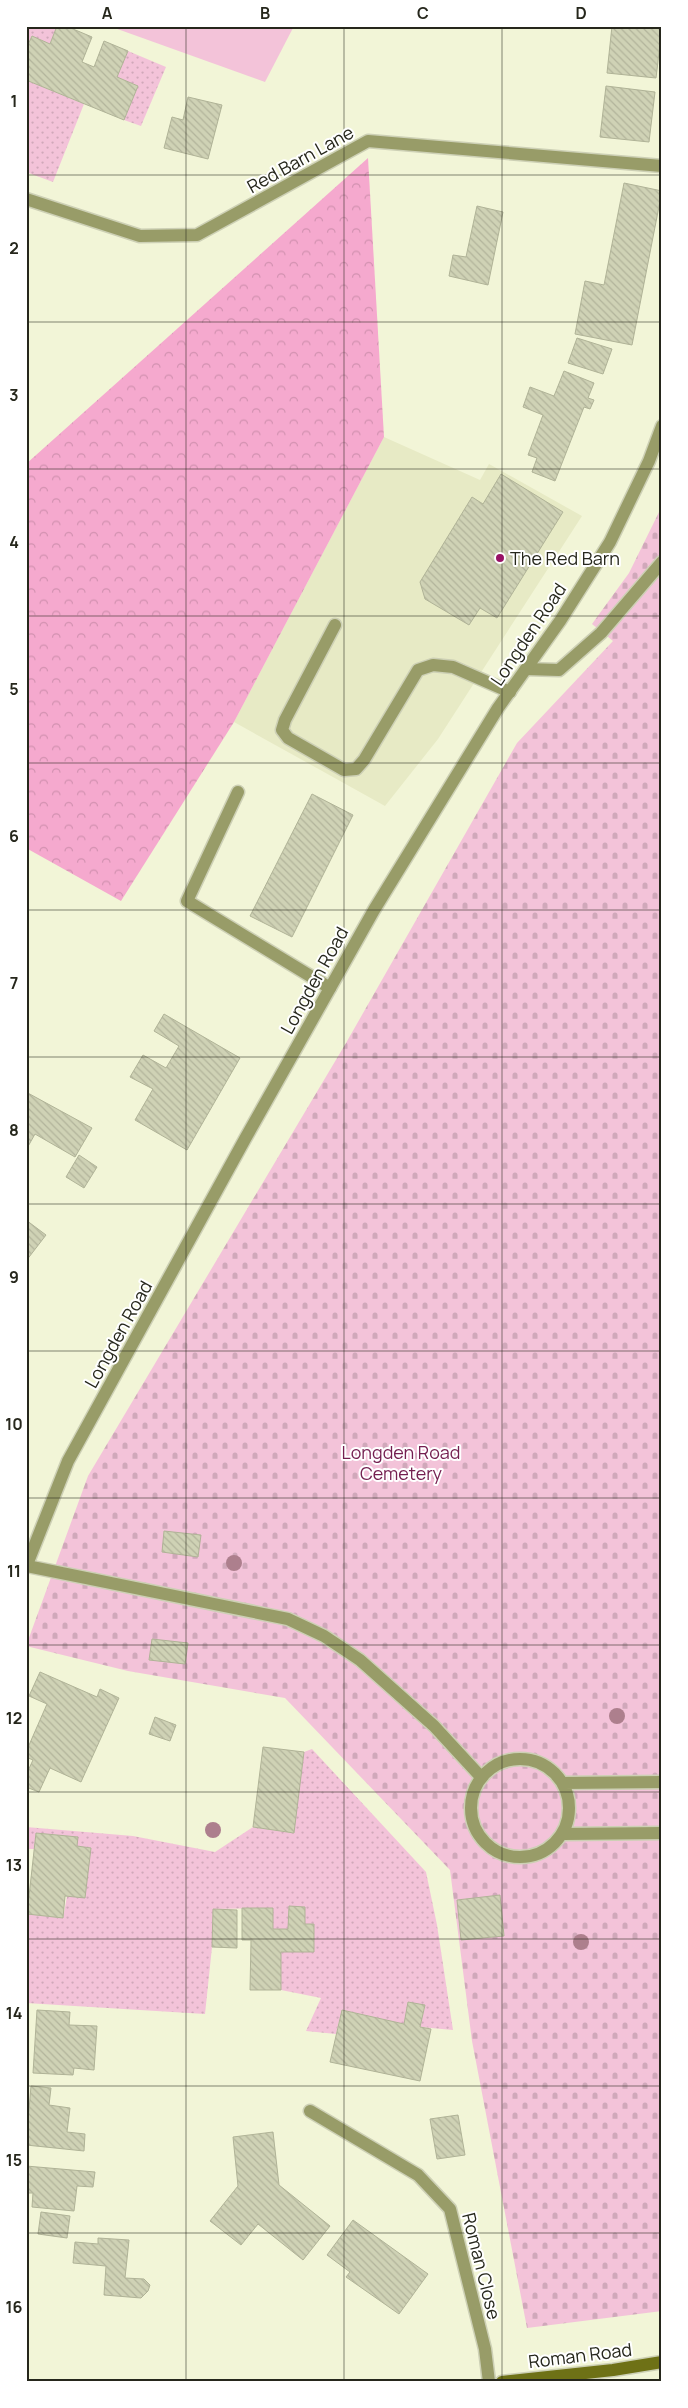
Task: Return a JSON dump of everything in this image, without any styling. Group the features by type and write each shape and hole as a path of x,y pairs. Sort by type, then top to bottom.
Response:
{"main road":[{"name":"Roman Road","path":"502,2382 613,2370 662,2362"}],"street":[{"name":"Red Barn Lane","path":"26,199 140,236 197,236 368,141 662,166"},
{"name":"Longden Road","path":"26,1566 68,1461 244,1139 374,910 510,692 560,621 610,542 649,461 662,426"},
{"path":"526,669 559,670 601,633 662,562"},
{"path":"335,624 285,720 282,730 288,738 344,770 356,769 364,760 418,670 433,665 452,667 510,692"},
{"path":"238,792 187,900 330,988"},
{"path":"26,1566 288,1619 324,1636 360,1660 434,1726 481,1777"},
{"path":"520,1758 537,1761 552,1770 563,1783 569,1799 569,1816 563,1834 552,1846 537,1855 520,1858 501,1855 486,1845 474,1830 470,1812 472,1793 481,1777 498,1763 520,1758"},
{"path":"563,1783 662,1782"},
{"path":"563,1834 662,1833"},
{"name":"Roman Close","path":"310,2111 418,2175 450,2209 485,2349 489,2382"}],"shaded area":[{"path":"384,437 480,480 489,464 582,516 438,739 385,806 234,722"}],"green space":[{"path":"26,26 57,26 50,44 32,36 26,49"},
{"path":"109,26 294,26 265,82"},
{"path":"128,51 166,67 141,126 124,120 138,86 117,77"},
{"path":"26,80 84,104 53,182 26,172"},
{"path":"368,158 384,437 234,722 121,901 26,848 26,464"},
{"name":"Longden Road Cemetery","path":"662,506 662,2311 527,2328 472,2041 450,1870 285,1698 128,1671 26,1646 88,1476 346,1043 517,743 613,641 592,624 629,573"},
{"path":"312,1749 426,1872 437,1925 453,2030 420,2027 425,2006 408,2002 404,2024 342,2010 336,2034 306,2031 321,1998 281,1990 281,1952 314,1952 314,1924 305,1924 304,1907 289,1907 288,1929 273,1929 273,1908 213,1909 212,1947 205,2014 26,2003 26,1914 63,1918 78,1837 36,1833 34,1849 26,1849 26,1827 133,1836 215,1852 253,1827 293,1833 304,1752"}],"building":[{"path":"57,26 66,26 92,37 82,62 94,67 104,41 128,51 117,77 138,86 124,120 26,80 26,49 32,36 50,44"},
{"path":"612,26 662,28 656,78 607,73"},
{"path":"606,86 655,92 649,142 600,137"},
{"path":"188,97 222,105 208,159 164,148 172,117 183,120"},
{"path":"624,183 662,191 632,345 575,334 585,281 604,285"},
{"path":"477,206 503,212 488,285 449,276 453,255 466,257"},
{"path":"577,338 612,349 603,374 568,363"},
{"path":"564,371 594,383 588,398 594,400 590,409 584,407 555,481 532,472 537,458 528,455 543,415 523,407 530,387 554,396"},
{"path":"501,474 563,512 497,618 480,608 469,625 425,599 420,582 472,497 483,504"},
{"path":"312,794 353,815 292,937 250,916"},
{"path":"164,1014 240,1058 187,1150 135,1120 153,1089 130,1077 143,1055 166,1068 179,1046 154,1031"},
{"path":"26,1092 92,1128 75,1157 35,1134 26,1150"},
{"path":"79,1155 97,1167 84,1188 66,1177"},
{"path":"26,1220 46,1235 26,1261"},
{"path":"164,1531 201,1535 198,1557 162,1552"},
{"path":"152,1639 188,1643 185,1664 149,1660"},
{"path":"40,1672 97,1697 100,1689 119,1698 81,1782 50,1768 39,1792 26,1787 26,1775 33,1760 26,1757 26,1752 47,1704 29,1696"},
{"path":"155,1717 176,1725 170,1741 149,1734"},
{"path":"263,1747 304,1752 294,1833 253,1827"},
{"path":"36,1833 78,1837 77,1846 91,1848 85,1898 65,1896 63,1918 27,1914"},
{"path":"500,1895 504,1936 461,1940 457,1900"},
{"path":"289,1906 305,1907 305,1924 314,1924 314,1952 281,1952 281,1990 250,1990 251,1940 242,1940 242,1908 273,1908 273,1929 288,1929"},
{"path":"213,1909 237,1910 237,1948 212,1947"},
{"path":"408,2002 425,2005 420,2027 431,2029 420,2081 330,2062 342,2010 404,2024"},
{"path":"37,2010 70,2012 69,2025 97,2026 94,2070 74,2068 73,2075 33,2073"},
{"path":"31,2086 51,2088 49,2105 70,2108 67,2132 85,2134 84,2151 26,2145"},
{"path":"458,2115 465,2155 437,2159 430,2119"},
{"path":"273,2132 279,2185 330,2226 303,2260 258,2224 241,2245 210,2221 238,2186 233,2137"},
{"path":"26,2166 95,2172 93,2187 77,2186 74,2211 32,2207 33,2193 26,2193"},
{"path":"41,2212 70,2216 67,2238 38,2234"},
{"path":"353,2220 428,2274 399,2314 346,2277 350,2272 327,2255"},
{"path":"98,2238 129,2240 125,2278 144,2279 150,2285 148,2291 141,2298 104,2295 106,2266 73,2263 75,2242 98,2244"}],"place":[{"name":"The Red Barn","path":"500,558"}]}
